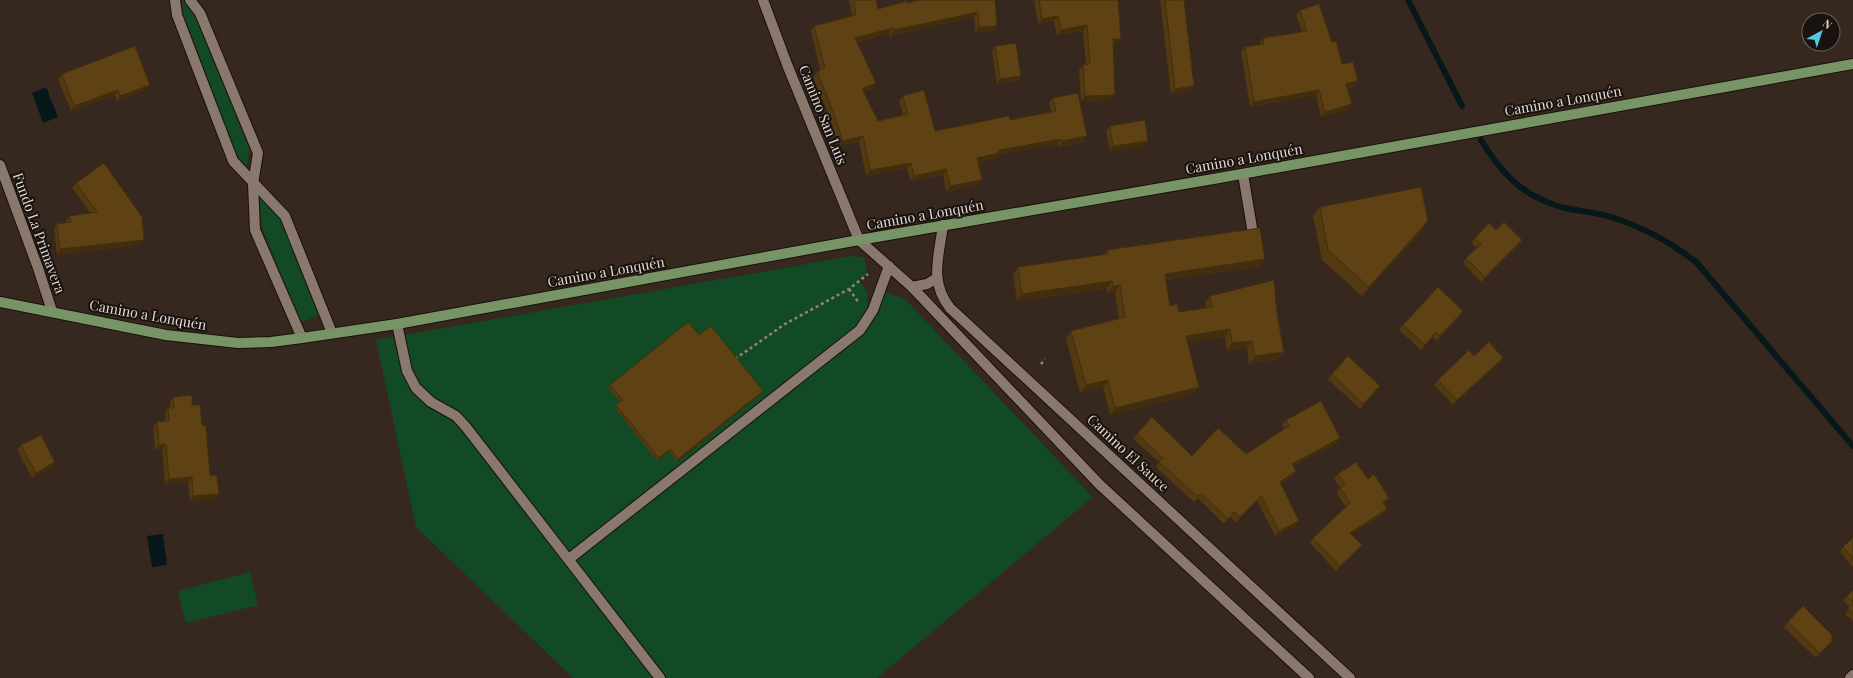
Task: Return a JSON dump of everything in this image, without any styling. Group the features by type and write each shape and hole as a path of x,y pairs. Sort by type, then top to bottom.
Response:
{"main road":[{"name":"Camino a Lonquén","path":"0,302 52,311 166,335 238,343 271,342 397,324 859,240 1243,174 1853,64"}],"street":[{"path":"175,0 177,15 232,161 252,184 285,216 332,333"},
{"path":"190,0 200,13 258,153 252,184 255,230 302,338"},
{"name":"Camino San Luis","path":"763,0 788,67 859,240"},
{"name":"Fundo La Primavera","path":"0,165 38,268 52,311"},
{"path":"1243,174 1252,228"},
{"name":"Camino El Sauce","path":"942,226 937,278 942,298 950,308 1347,677"},
{"path":"859,240 912,288 1099,484 1309,678"},
{"path":"569,559 860,330 873,310 889,266"},
{"path":"912,288 927,284 937,278"},
{"path":"397,324 407,371 416,388 431,402 456,416 466,427 660,678"},
{"path":"1850,678 1853,675"}],"path":[{"path":"734,359 785,324 860,281"},
{"path":"1041,364 1045,359"}],"green space":[{"path":"182,0 195,15 249,148 247,166 236,154 184,17"},
{"path":"259,196 281,219 319,315 300,323 262,227"},
{"path":"852,256 865,258 867,274 859,280 868,293 867,307 879,313 885,292 905,299 1093,497 877,678 573,678 416,527 376,340"},
{"path":"250,572 258,605 186,623 178,591"}],"shaded area":[{"path":"46,87 58,117 43,123 32,93"},
{"path":"163,534 167,565 152,567 147,536"}],"building":[{"path":"854,0 876,0 878,9 907,1 907,3 921,0 995,0 997,26 979,27 978,12 894,30 893,28 855,38 876,83 862,89 878,121 908,114 903,96 924,90 935,131 1009,116 1010,120 1056,111 1053,98 1078,93 1087,136 999,150 999,153 977,158 982,180 950,186 946,169 914,176 911,163 870,170 863,136 843,141 830,103 817,72 825,68 814,26 856,15"},
{"path":"1039,0 1118,0 1121,39 1113,39 1115,95 1085,96 1083,65 1090,64 1087,25 1061,30 1058,16 1042,19"},
{"path":"1165,0 1184,0 1194,86 1175,89"},
{"path":"1319,4 1332,42 1336,41 1342,64 1353,62 1358,81 1346,84 1352,104 1325,112 1319,90 1254,102 1245,47 1264,44 1263,38 1307,31 1300,10"},
{"path":"1016,43 1021,76 1000,79 995,46"},
{"path":"135,46 150,85 120,96 118,90 74,106 62,74"},
{"path":"1145,120 1148,141 1113,146 1110,126"},
{"path":"104,163 142,217 144,240 60,249 57,224 71,222 70,216 97,212 76,183"},
{"path":"1421,187 1428,221 1369,287 1328,250 1320,207"},
{"path":"1504,222 1522,240 1485,277 1466,258 1481,244 1475,238 1489,223 1496,230"},
{"path":"1260,228 1265,259 1165,274 1170,306 1177,304 1179,312 1212,307 1210,296 1274,280 1277,313 1284,352 1255,356 1252,341 1232,343 1230,329 1186,336 1199,387 1115,408 1108,380 1086,385 1071,331 1125,317 1120,285 1113,286 1112,281 1022,294 1018,267 1108,254 1107,250"},
{"path":"1438,287 1463,311 1440,336 1436,332 1425,345 1403,325"},
{"path":"688,322 699,335 711,326 763,391 678,459 670,449 659,458 616,405 623,400 610,385"},
{"path":"1489,342 1503,358 1457,400 1438,380 1469,350 1474,356"},
{"path":"1348,356 1380,386 1363,404 1332,374"},
{"path":"192,395 192,405 200,405 202,425 206,426 210,475 217,476 219,494 193,496 192,477 169,479 166,444 159,445 157,422 169,421 168,408 174,408 173,397"},
{"path":"1321,401 1340,438 1292,464 1296,471 1280,482 1299,521 1279,531 1261,496 1240,517 1234,512 1228,519 1201,493 1198,497 1159,462 1163,458 1137,434 1152,417 1192,456 1218,428 1246,454 1289,426 1286,420"},
{"path":"41,435 55,462 36,473 21,445"},
{"path":"1356,462 1368,479 1374,474 1389,498 1383,502 1387,509 1350,533 1362,545 1340,566 1313,538 1350,503 1340,488 1345,485 1338,474"},
{"path":"1853,538 1853,558 1843,547"},
{"path":"1853,590 1853,602 1847,596"},
{"path":"1853,604 1853,613 1848,608"},
{"path":"1803,606 1832,635 1832,641 1820,653 1788,622"}],"waterway":[{"path":"1408,0 1462,106"},
{"path":"1481,140 1505,173 1514,182 1535,196 1561,207 1605,215 1634,225 1677,248 1697,263 1853,446"}]}
